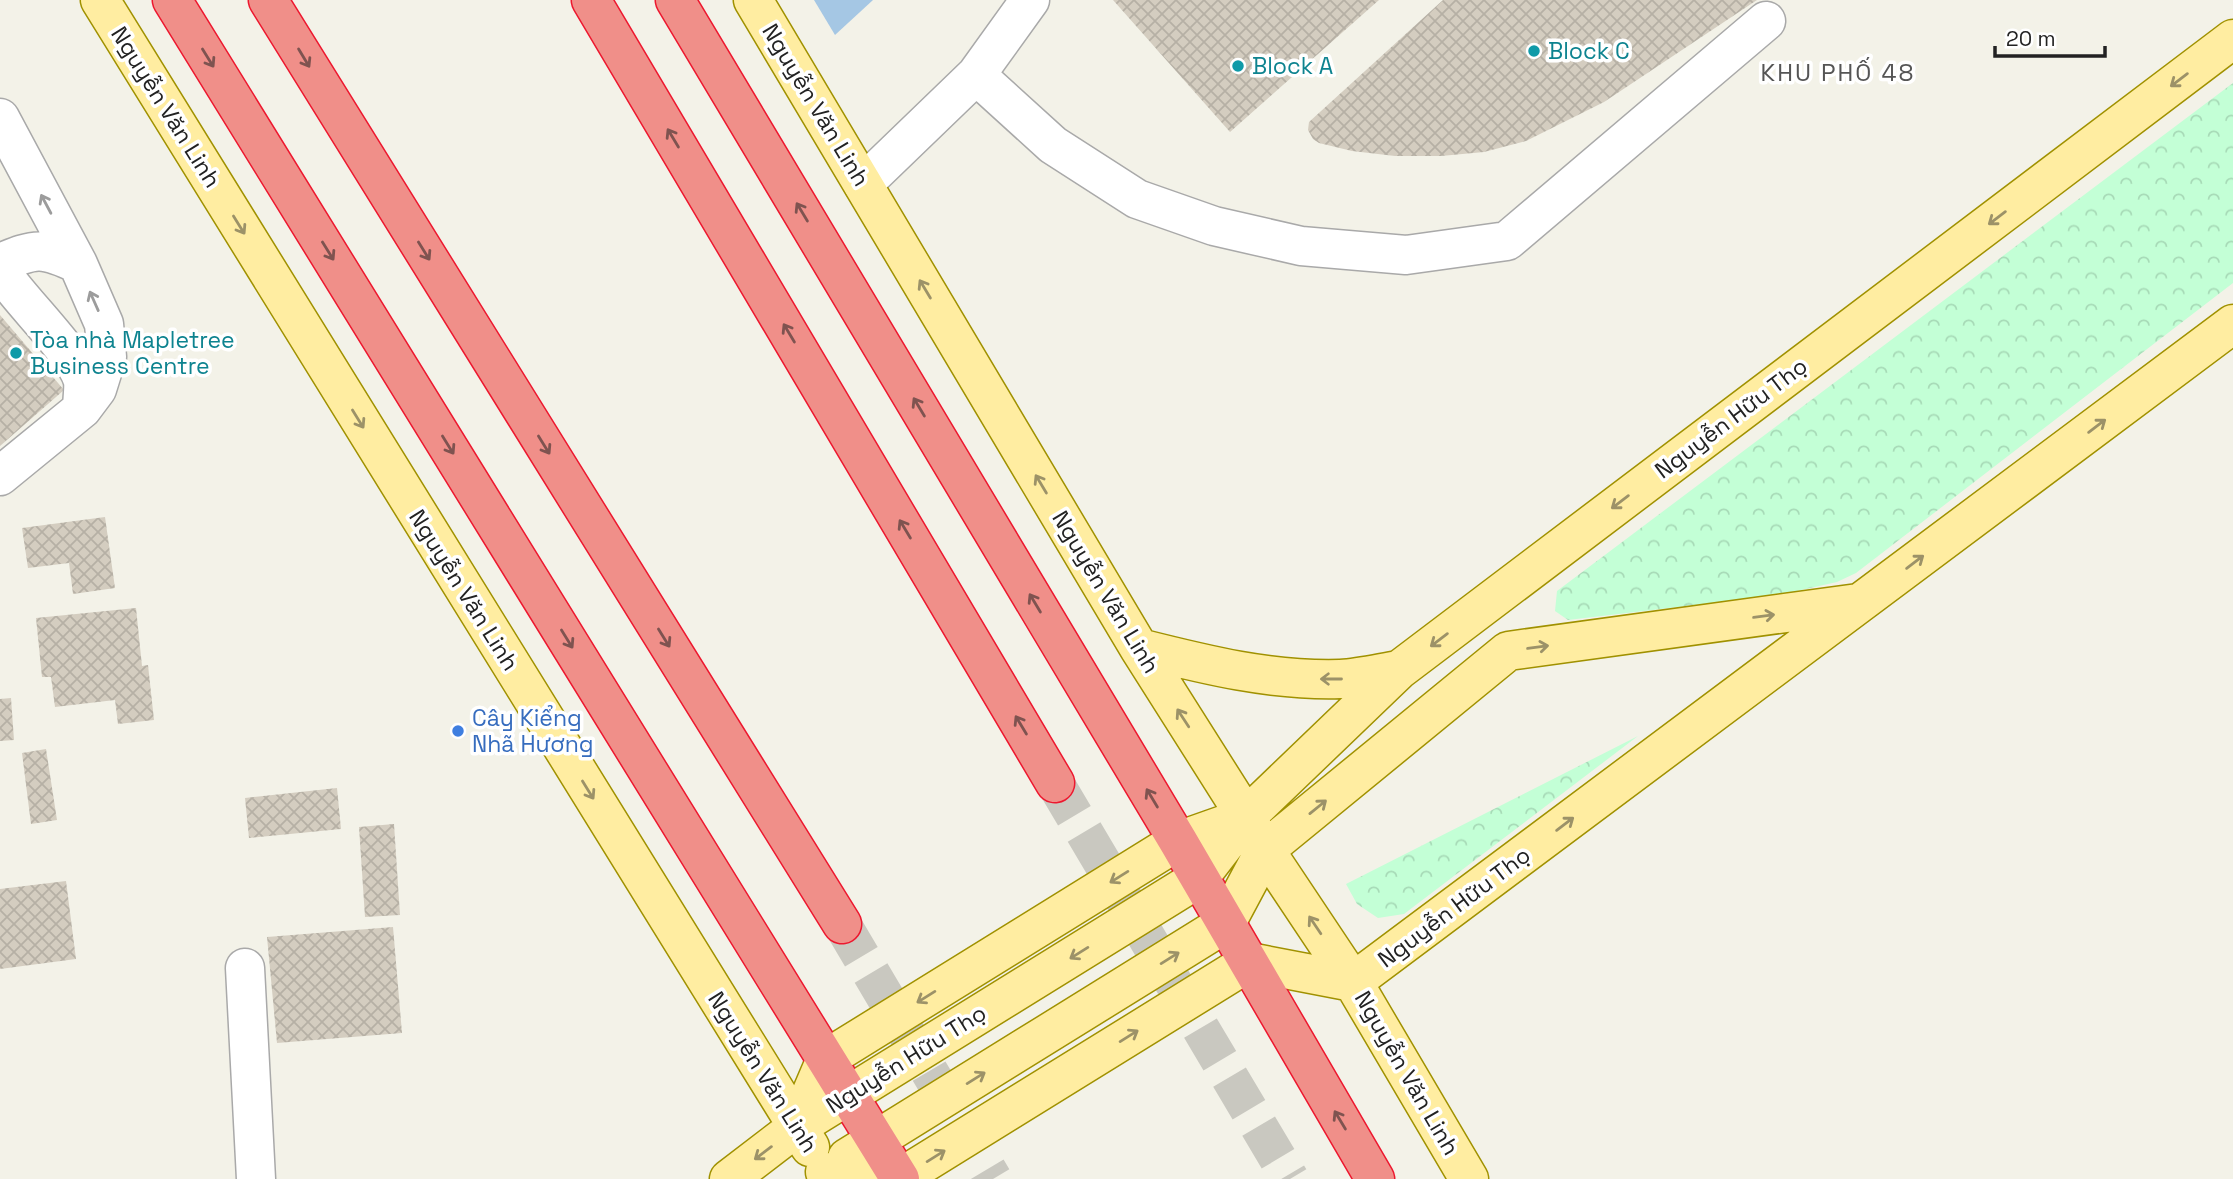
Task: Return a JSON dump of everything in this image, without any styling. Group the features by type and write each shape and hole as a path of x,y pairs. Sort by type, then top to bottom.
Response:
{"highway":[{"path":"173,0 900,1178"},
{"path":"268,0 842,925"},
{"path":"591,0 1055,783"},
{"path":"675,0 1178,841 1375,1179"}],"main road":[{"name":"Nguyễn Văn Linh","path":"100,0 797,1127 823,1177"},
{"name":"Nguyễn Văn Linh","path":"753,0 1139,649 1247,817 1265,850 1353,982 1469,1179"},
{"name":"Nguyễn Hữu Thọ","path":"729,1179 797,1127 1199,878 1247,817 1399,670 2233,39"},
{"name":"Nguyễn Hữu Thọ","path":"1249,962 1353,982 2233,324"},
{"name":"Nguyễn Hữu Thọ","path":"1226,923 1265,850 1508,651 1860,603"},
{"path":"1139,649 1247,674 1295,679 1344,679 1399,670"},
{"name":"Nguyễn Hữu Thọ","path":"797,1127 826,1059 1178,841 1247,817"},
{"path":"823,1177 877,1140 1226,923"},
{"path":"823,1177 900,1178 1249,962"}],"lane":[{"path":"863,184 976,75 1030,0"},
{"path":"976,75 1053,145 1137,198 1214,226 1301,246 1406,255 1507,241 1766,21"},
{"path":"0,118 78,264 104,324 107,357 97,389 82,409 0,476"},
{"path":"0,263 31,250 55,253 78,264"},
{"path":"0,270 9,285 72,360 83,382 82,409"},
{"path":"245,968 256,1179"}],"green space":[{"path":"2233,83 2233,283 1856,573 1837,582 1779,595 1568,620 1555,611 1557,591"},
{"path":"1638,736 1404,914 1378,918 1357,904 1346,884"}],"water":[{"path":"814,0 873,0 835,35"}],"building":[{"name":"Block A","path":"1113,0 1379,0 1230,132"},
{"name":"Block C","path":"1443,0 1757,0 1604,102 1526,141 1484,152 1395,156 1352,151 1313,139 1308,130 1309,122"},
{"name":"Tòa nhà Mapletree Business Centre","path":"0,315 64,390 0,446"},
{"path":"105,517 115,588 73,594 69,563 28,568 22,528"},
{"path":"136,608 142,666 148,665 154,720 118,724 115,700 55,707 51,677 42,677 36,618"},
{"path":"11,698 14,740 0,741 0,699"},
{"path":"46,749 57,820 31,824 22,753"},
{"path":"337,788 341,829 249,838 245,798"},
{"path":"394,824 400,915 365,917 359,827"},
{"path":"66,881 76,959 0,969 0,889"},
{"path":"393,927 402,1033 277,1043 267,937"}],"tunnel":[{"path":"1055,783 1290,1179"},
{"path":"842,924 993,1179"}],"place":[{"name":"Block C","path":"1534,51"},
{"name":"Block A","path":"1238,66"},
{"name":"Tòa nhà Mapletree Business Centre","path":"16,353"},
{"name":"Cây Kiểng Nhã Hương","path":"458,731"}],"district":[{"name":"KHU PHỐ 48","path":"1838,72"}]}
